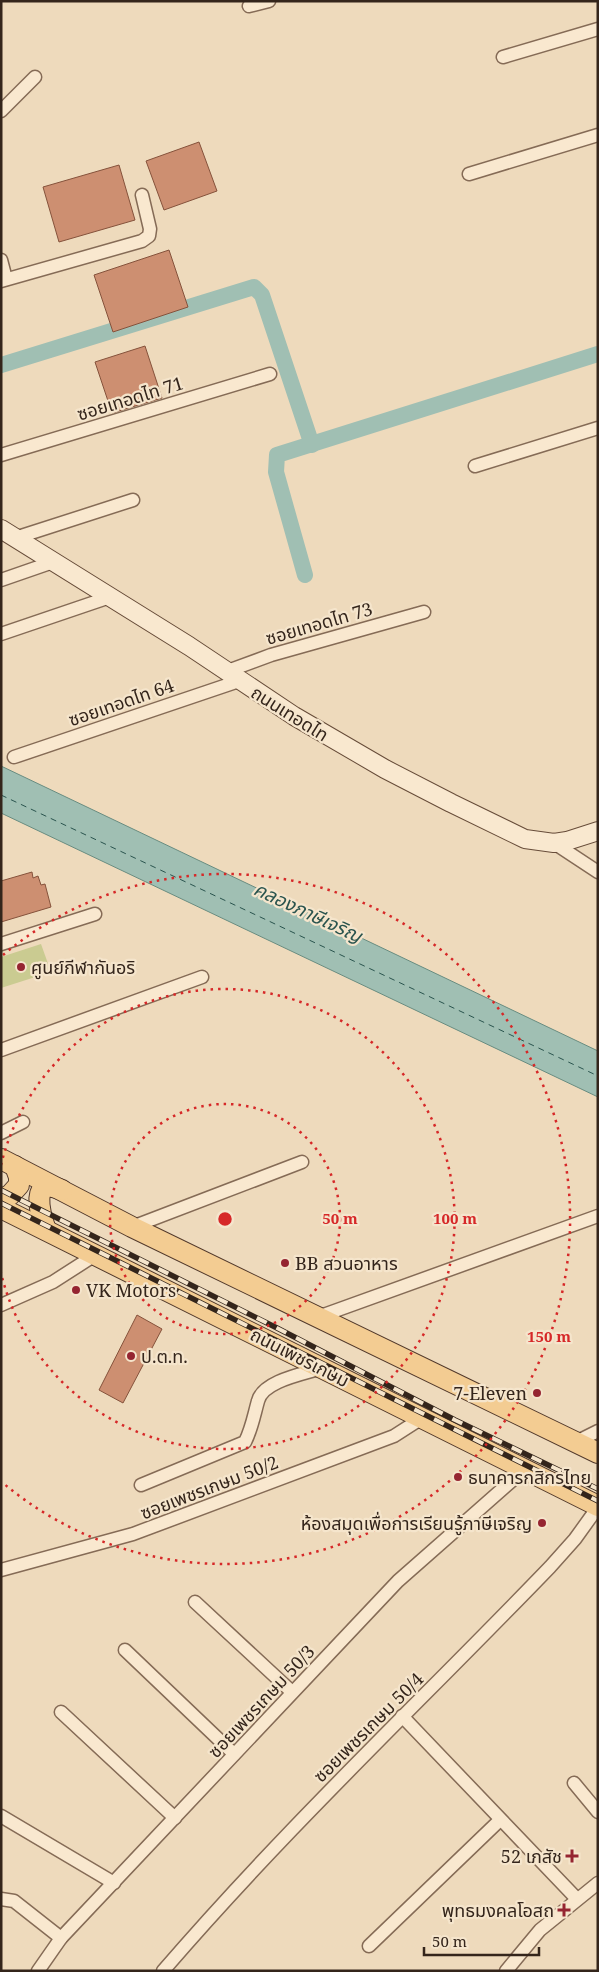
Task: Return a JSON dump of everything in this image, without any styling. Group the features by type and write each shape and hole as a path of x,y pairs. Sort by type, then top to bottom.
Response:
{"main road":[{"name":"ถนนเทอดไท","path":"8,534 347,747 451,803 524,839 554,843 598,831"},
{"path":"8,1162 132,1227 598,1453"},
{"path":"1,1199 10,1195 19,1185 19,1177 8,1162"},
{"path":"46,1230 39,1210 38,1200 41,1192 54,1186 63,1191"},
{"name":"ถนนเพชรเกษม","path":"1,1208 598,1507"}],"street":[{"path":"249,6 269,1"},
{"path":"502,57 598,29"},
{"path":"1,111 35,77"},
{"path":"469,174 598,135"},
{"path":"1,260 4,280 142,241 149,236 150,229 142,195"},
{"name":"ซอยเทอดไท 71","path":"1,456 270,374"},
{"path":"475,466 598,428"},
{"path":"8,534 133,500"},
{"path":"1,580 53,562"},
{"path":"1,634 110,597"},
{"name":"ซอยเทอดไท 73","path":"232,676 270,655 424,612"},
{"name":"ซอยเทอดไท 64","path":"14,757 232,676"},
{"path":"554,843 598,872"},
{"path":"1,944 95,914"},
{"path":"1,1050 202,977"},
{"path":"1,1133 23,1122"},
{"path":"132,1227 302,1162"},
{"path":"318,1317 598,1216"},
{"path":"1,1305 53,1282 95,1255"},
{"path":"141,1485 245,1442 254,1423 258,1399 265,1388 322,1368"},
{"name":"ซอยเพชรเกษม 50/2","path":"1,1570 133,1534 394,1436 422,1418"},
{"path":"576,1442 598,1430"},
{"name":"ซอยเพชรเกษม 50/3","path":"38,1971 61,1938 398,1581 524,1470"},
{"name":"ซอยเพชรเกษม 50/4","path":"163,1971 275,1846 402,1716 470,1651 550,1567 575,1539 598,1507"},
{"path":"194,1602 292,1692"},
{"path":"125,1650 234,1754"},
{"path":"61,1712 175,1818"},
{"path":"402,1716 577,1899"},
{"path":"574,1783 598,1812"},
{"path":"1,1816 114,1882"},
{"path":"369,1946 500,1820"},
{"path":"506,1971 540,1930 598,1883"},
{"path":"1,1899 14,1902 61,1938"}],"green space":[{"path":"41,944 51,972 1,988 1,957"}],"shaded area":[{"path":"1,766 598,1051 598,1097 1,813"}],"building":[{"path":"199,142 217,191 164,210 146,161"},
{"path":"119,165 135,220 59,242 43,187"},
{"path":"169,250 188,307 113,332 94,275"},
{"path":"145,346 162,398 112,413 95,362"},
{"path":"32,872 33,878 38,876 41,885 45,884 51,907 1,922 1,881"},
{"path":"137,1315 162,1329 123,1403 99,1390"}],"waterway":[{"path":"1,365 254,287 262,295 312,445"},
{"path":"305,575 276,472 277,455 598,354"}],"ferry route":[{"path":"1,795 598,1076"}],"railway":[{"path":"1,1190 277,1328 455,1420 598,1489"},
{"path":"1,1203 598,1501"}],"place":[{"name":"ศูนย์กีฬากันอริ","path":"21,967"},
{"name":"BB สวนอาหาร","path":"285,1263"},
{"name":"VK Motors","path":"76,1290"},
{"name":"ป.ต.ท.","path":"131,1356"},
{"name":"7-Eleven","path":"537,1393"},
{"name":"ธนาคารกสิกรไทย","path":"458,1477"},
{"name":"ห้องสมุดเพื่อการเรียนรู้ภาษีเจริญ","path":"542,1523"},
{"name":"52 เภสัช","path":"572,1856"},
{"name":"พุทธมงคลโอสถ","path":"564,1910"}],"water label":[{"name":"คลองภาษีเจริญ","path":"308,912"}]}
